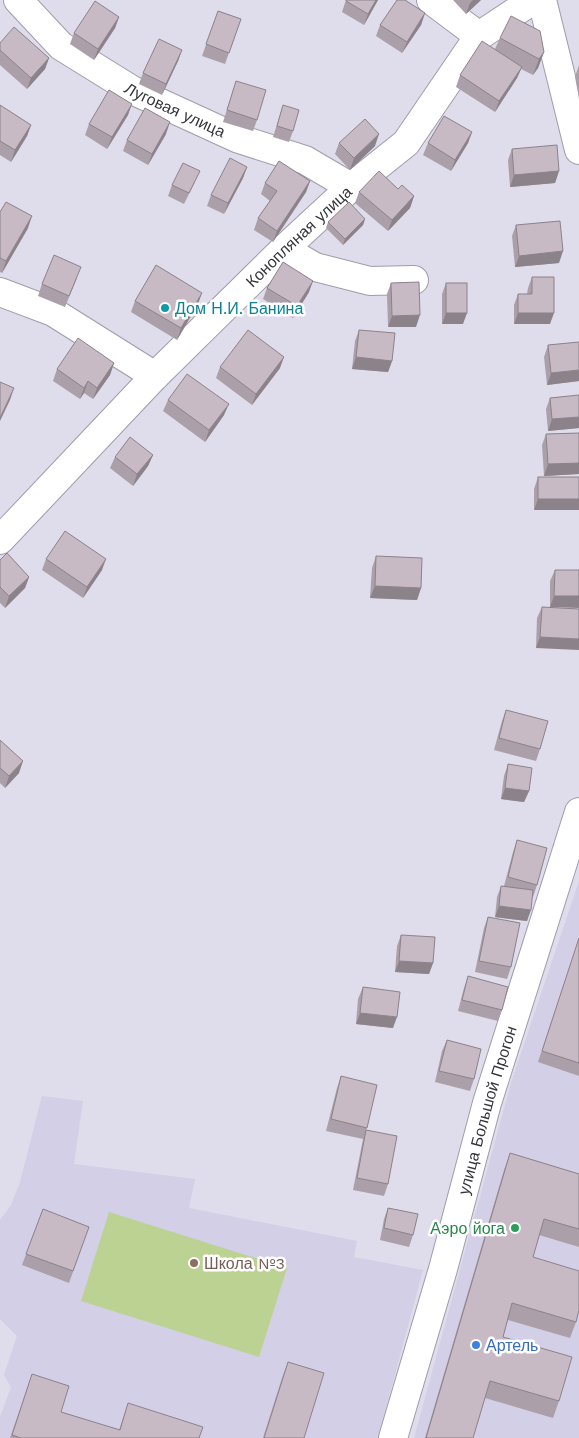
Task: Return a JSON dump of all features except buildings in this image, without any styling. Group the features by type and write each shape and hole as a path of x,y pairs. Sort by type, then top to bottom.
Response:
{"street":[{"name":"Луговая улица","path":"18,0 61,46 132,90 238,139 305,160 351,187"},
{"path":"431,0 478,36"},
{"name":"Конопляная улица","path":"0,540 155,376 284,249 351,187 406,143 478,36 533,0"},
{"path":"542,0 579,150"},
{"path":"284,249 315,267 370,281 414,280"},
{"path":"0,292 53,312 155,376"},
{"name":"улица Большой Прогон","path":"393,1438 442,1269 487,1103 579,812"}],"shaded area":[{"path":"579,881 579,1438 414,1438 511,1083"},
{"name":"Школа №3","path":"42,1096 83,1101 74,1164 195,1179 189,1208 357,1241 354,1257 423,1270 378,1438 0,1438 0,1417 11,1387 4,1375 17,1336 0,1319 0,1220 11,1205 20,1182"}],"green space":[{"path":"109,1212 287,1268 259,1357 81,1301"}],"place":[{"name":"Дом Н.И. Банина","path":"165,308"},
{"name":"Аэро йога","path":"515,1228"},
{"name":"Школа №3","path":"194,1263"},
{"name":"Артель","path":"476,1345"}]}
